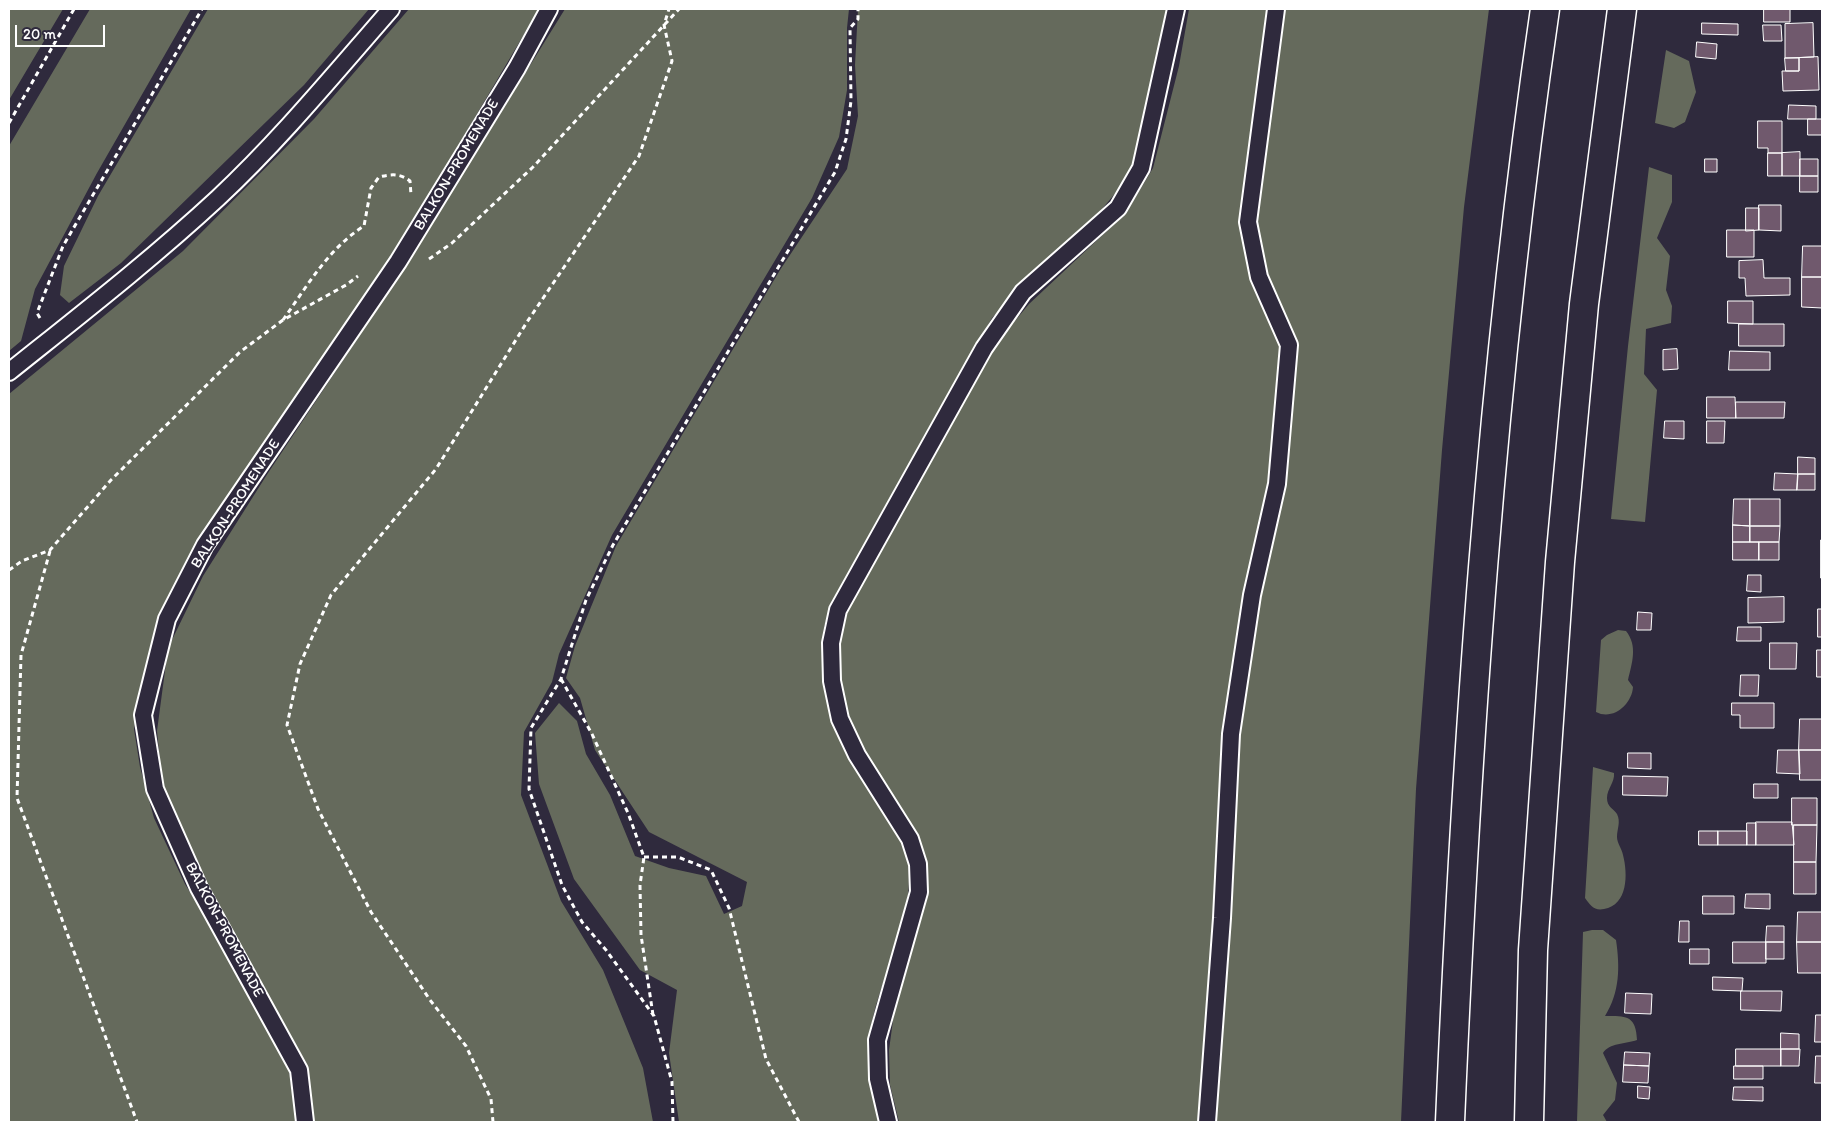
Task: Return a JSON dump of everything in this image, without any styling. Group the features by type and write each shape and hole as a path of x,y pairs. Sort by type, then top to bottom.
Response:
{"highway":[{"path":"1450,1122 1458,945 1483,553 1529,120 1545,9"},
{"path":"1529,1122 1533,950 1560,562 1584,304 1622,9"}],"lane":[{"path":"9,372 50,340 218,198 310,102 391,9"},
{"name":"BALKON-PROMENADE","path":"305,1122 298,1070 248,974 199,888 155,789 143,715 167,619 205,545 398,262 517,68 550,9"},
{"path":"888,1122 878,1079 877,1040 918,892 918,864 910,839 857,755 840,719 832,681 831,644 838,610 984,348 1023,292 1118,208 1141,168 1176,9"},
{"path":"1207,1122 1232,734 1252,595 1277,484 1290,345 1260,277 1248,222 1276,9"}],"path":[{"path":"9,123 74,9"},
{"path":"50,340 37,313 63,246 202,9"},
{"path":"494,1122 491,1099 466,1046 430,1000 371,912 318,809 287,725 300,664 331,595 436,469 527,322 639,156 672,61 664,25 669,9"},
{"path":"138,1122 17,798 21,655 50,550 110,480 240,352 284,320 346,285 377,262 413,264 427,260 452,243 533,167 679,9"},
{"path":"654,1016 606,950 582,922 562,885 530,789 531,728 561,678 586,600 612,545 835,172 846,138 851,101 850,28 858,19 858,9"},
{"path":"284,320 328,258 347,237 364,226 371,188 379,177 394,174 402,175 410,181 411,194 408,201"},
{"path":"9,570 22,561 50,550"},
{"path":"561,678 592,734 628,813 644,856 640,885 641,934 654,1016 672,1082 673,1122"},
{"path":"644,856 678,857 711,870 729,908 766,1060 799,1122"}],"green space":[{"path":"9,9 63,9 9,100"},
{"path":"90,9 191,9 97,173 35,289 21,341 9,351 9,146"},
{"path":"208,9 369,9 304,85 121,263 69,303 60,295 64,266 98,196"},
{"path":"409,9 539,9 419,212 161,624 144,676 134,729 140,767 154,818 185,884 243,979 289,1069 296,1122 9,1122 9,394 183,251 314,119"},
{"path":"565,9 849,9 847,28 847,90 839,137 812,198 612,535 559,654 552,682 524,732 521,795 561,901 603,970 643,1068 653,1122 313,1122 304,1059 194,864 162,783 157,731 168,648 203,576 268,473 403,270"},
{"path":"858,9 1169,9 1138,154 1124,183 1096,216 1026,282 992,318 838,593 825,624 824,664 838,726 853,763 903,842 909,873 905,915 873,1017 871,1030 871,1056 882,1122 679,1122 669,1053 677,990 640,970 574,879 539,784 535,733 559,703 577,721 586,754 610,795 635,856 669,868 706,876 724,914 742,906 747,882 649,832 595,750 580,698 566,678 575,646 616,546 780,270 847,169 858,116 855,65"},
{"path":"1189,9 1489,9 1464,207 1442,450 1416,789 1401,1122 899,1122 890,1085 889,1050 896,998 925,869 917,832 865,753 847,714 840,673 840,643 845,617 858,589 989,352 1029,304 1126,213 1153,168 1179,66"},
{"path":"1666,50 1689,61 1696,92 1685,122 1674,128 1655,123"},
{"path":"1649,167 1672,175 1672,202 1657,238 1670,256 1666,290 1672,306 1671,323 1646,329 1644,374 1657,390 1645,522 1611,519 1628,346"},
{"path":"1618,630 1626,631 1632,643 1633,655 1628,680 1633,687 1632,693 1625,705 1615,713 1602,714 1596,712 1601,640"},
{"path":"1593,767 1614,773 1607,801 1618,817 1617,839 1626,871 1624,888 1618,902 1604,909 1593,907 1585,898"},
{"path":"1603,930 1616,940 1618,979 1614,998 1605,1016 1619,1016 1632,1021 1635,1026 1637,1040 1609,1047 1603,1053 1617,1083 1615,1100 1603,1115 1607,1122 1577,1122 1583,932"}],"building":[{"path":"1764,9 1790,9 1790,22 1764,22"},
{"path":"1702,23 1738,24 1738,35 1702,34"},
{"path":"1813,23 1814,57 1785,58 1785,24"},
{"path":"1763,25 1781,25 1782,41 1764,41"},
{"path":"1697,42 1717,44 1716,59 1696,57"},
{"path":"1818,57 1819,90 1783,91 1782,71 1799,71 1799,58"},
{"path":"1785,58 1799,58 1799,71 1786,71"},
{"path":"1789,105 1816,106 1816,119 1788,119"},
{"path":"1808,119 1822,119 1822,135 1808,135"},
{"path":"1758,121 1782,121 1782,153 1768,153 1768,148 1758,148"},
{"path":"1800,152 1800,176 1782,176 1782,153"},
{"path":"1768,153 1782,153 1782,176 1768,176"},
{"path":"1705,159 1717,159 1717,172 1705,172"},
{"path":"1800,159 1818,159 1818,176 1800,176"},
{"path":"1800,176 1818,176 1818,192 1800,192"},
{"path":"1759,205 1781,205 1781,231 1759,230"},
{"path":"1746,208 1759,208 1759,230 1746,231"},
{"path":"1727,230 1754,230 1754,257 1727,257"},
{"path":"1803,246 1822,246 1822,277 1802,277"},
{"path":"1763,260 1764,278 1790,278 1790,295 1746,296 1745,278 1739,278 1739,261"},
{"path":"1802,277 1822,277 1822,308 1802,307"},
{"path":"1728,301 1753,301 1753,324 1728,323"},
{"path":"1739,324 1784,324 1784,346 1739,346"},
{"path":"1677,349 1678,369 1663,370 1663,350"},
{"path":"1730,351 1770,352 1770,370 1729,370"},
{"path":"1707,397 1735,397 1736,418 1707,418"},
{"path":"1736,402 1785,402 1784,418 1736,418"},
{"path":"1665,421 1684,421 1684,439 1664,438"},
{"path":"1707,421 1725,421 1724,443 1707,443"},
{"path":"1798,457 1815,458 1815,474 1798,474"},
{"path":"1775,473 1798,474 1797,490 1774,490"},
{"path":"1798,474 1815,474 1815,490 1797,490"},
{"path":"1734,499 1750,499 1750,526 1733,525"},
{"path":"1750,499 1780,499 1780,526 1750,526"},
{"path":"1733,525 1750,526 1750,542 1733,542"},
{"path":"1750,526 1780,526 1779,542 1750,542"},
{"path":"1822,540 1822,578 1821,578"},
{"path":"1733,542 1759,542 1759,560 1733,560"},
{"path":"1759,542 1779,542 1779,560 1759,560"},
{"path":"1748,575 1761,575 1761,592 1747,591"},
{"path":"1784,597 1784,622 1748,623 1748,598"},
{"path":"1818,609 1822,609 1822,637 1818,637"},
{"path":"1638,612 1652,613 1651,630 1637,630"},
{"path":"1738,627 1761,627 1761,641 1737,641"},
{"path":"1770,643 1797,643 1796,669 1770,669"},
{"path":"1817,650 1822,650 1822,677 1817,677"},
{"path":"1741,675 1759,675 1758,696 1740,696"},
{"path":"1732,703 1774,703 1774,728 1740,728 1740,715 1732,715"},
{"path":"1800,719 1822,719 1822,750 1799,750"},
{"path":"1778,750 1799,750 1800,774 1777,773"},
{"path":"1799,750 1822,750 1822,780 1800,780"},
{"path":"1628,753 1651,753 1651,769 1628,768"},
{"path":"1623,776 1668,777 1667,796 1623,795"},
{"path":"1754,784 1778,784 1778,798 1754,798"},
{"path":"1792,798 1817,798 1817,825 1792,825"},
{"path":"1756,822 1792,822 1794,845 1756,845"},
{"path":"1747,823 1756,823 1756,845 1747,845"},
{"path":"1794,825 1817,825 1816,862 1794,862"},
{"path":"1699,831 1718,831 1718,845 1699,845"},
{"path":"1718,831 1747,831 1747,845 1718,845"},
{"path":"1794,862 1816,862 1816,894 1794,894"},
{"path":"1746,894 1770,894 1770,909 1745,908"},
{"path":"1703,896 1734,896 1734,914 1703,914"},
{"path":"1798,912 1822,912 1822,942 1797,942"},
{"path":"1680,921 1689,921 1689,942 1679,942"},
{"path":"1767,926 1784,926 1784,942 1766,942"},
{"path":"1733,942 1766,942 1766,963 1733,963"},
{"path":"1766,942 1784,942 1784,959 1766,959"},
{"path":"1797,942 1822,942 1822,973 1798,973"},
{"path":"1690,949 1709,949 1709,964 1690,964"},
{"path":"1713,977 1743,978 1742,991 1713,990"},
{"path":"1741,991 1782,991 1781,1011 1741,1010"},
{"path":"1626,993 1652,994 1651,1014 1625,1013"},
{"path":"1816,1015 1822,1015 1822,1042 1815,1042"},
{"path":"1781,1033 1799,1034 1799,1049 1781,1049"},
{"path":"1736,1049 1781,1049 1781,1066 1736,1066"},
{"path":"1781,1049 1800,1049 1799,1066 1781,1066"},
{"path":"1625,1052 1650,1053 1649,1066 1624,1065"},
{"path":"1816,1056 1822,1056 1822,1083 1815,1083"},
{"path":"1624,1065 1649,1066 1648,1083 1623,1082"},
{"path":"1734,1066 1763,1066 1763,1079 1734,1079"},
{"path":"1638,1086 1650,1087 1649,1099 1638,1098"},
{"path":"1734,1087 1763,1087 1763,1101 1733,1100"}]}
